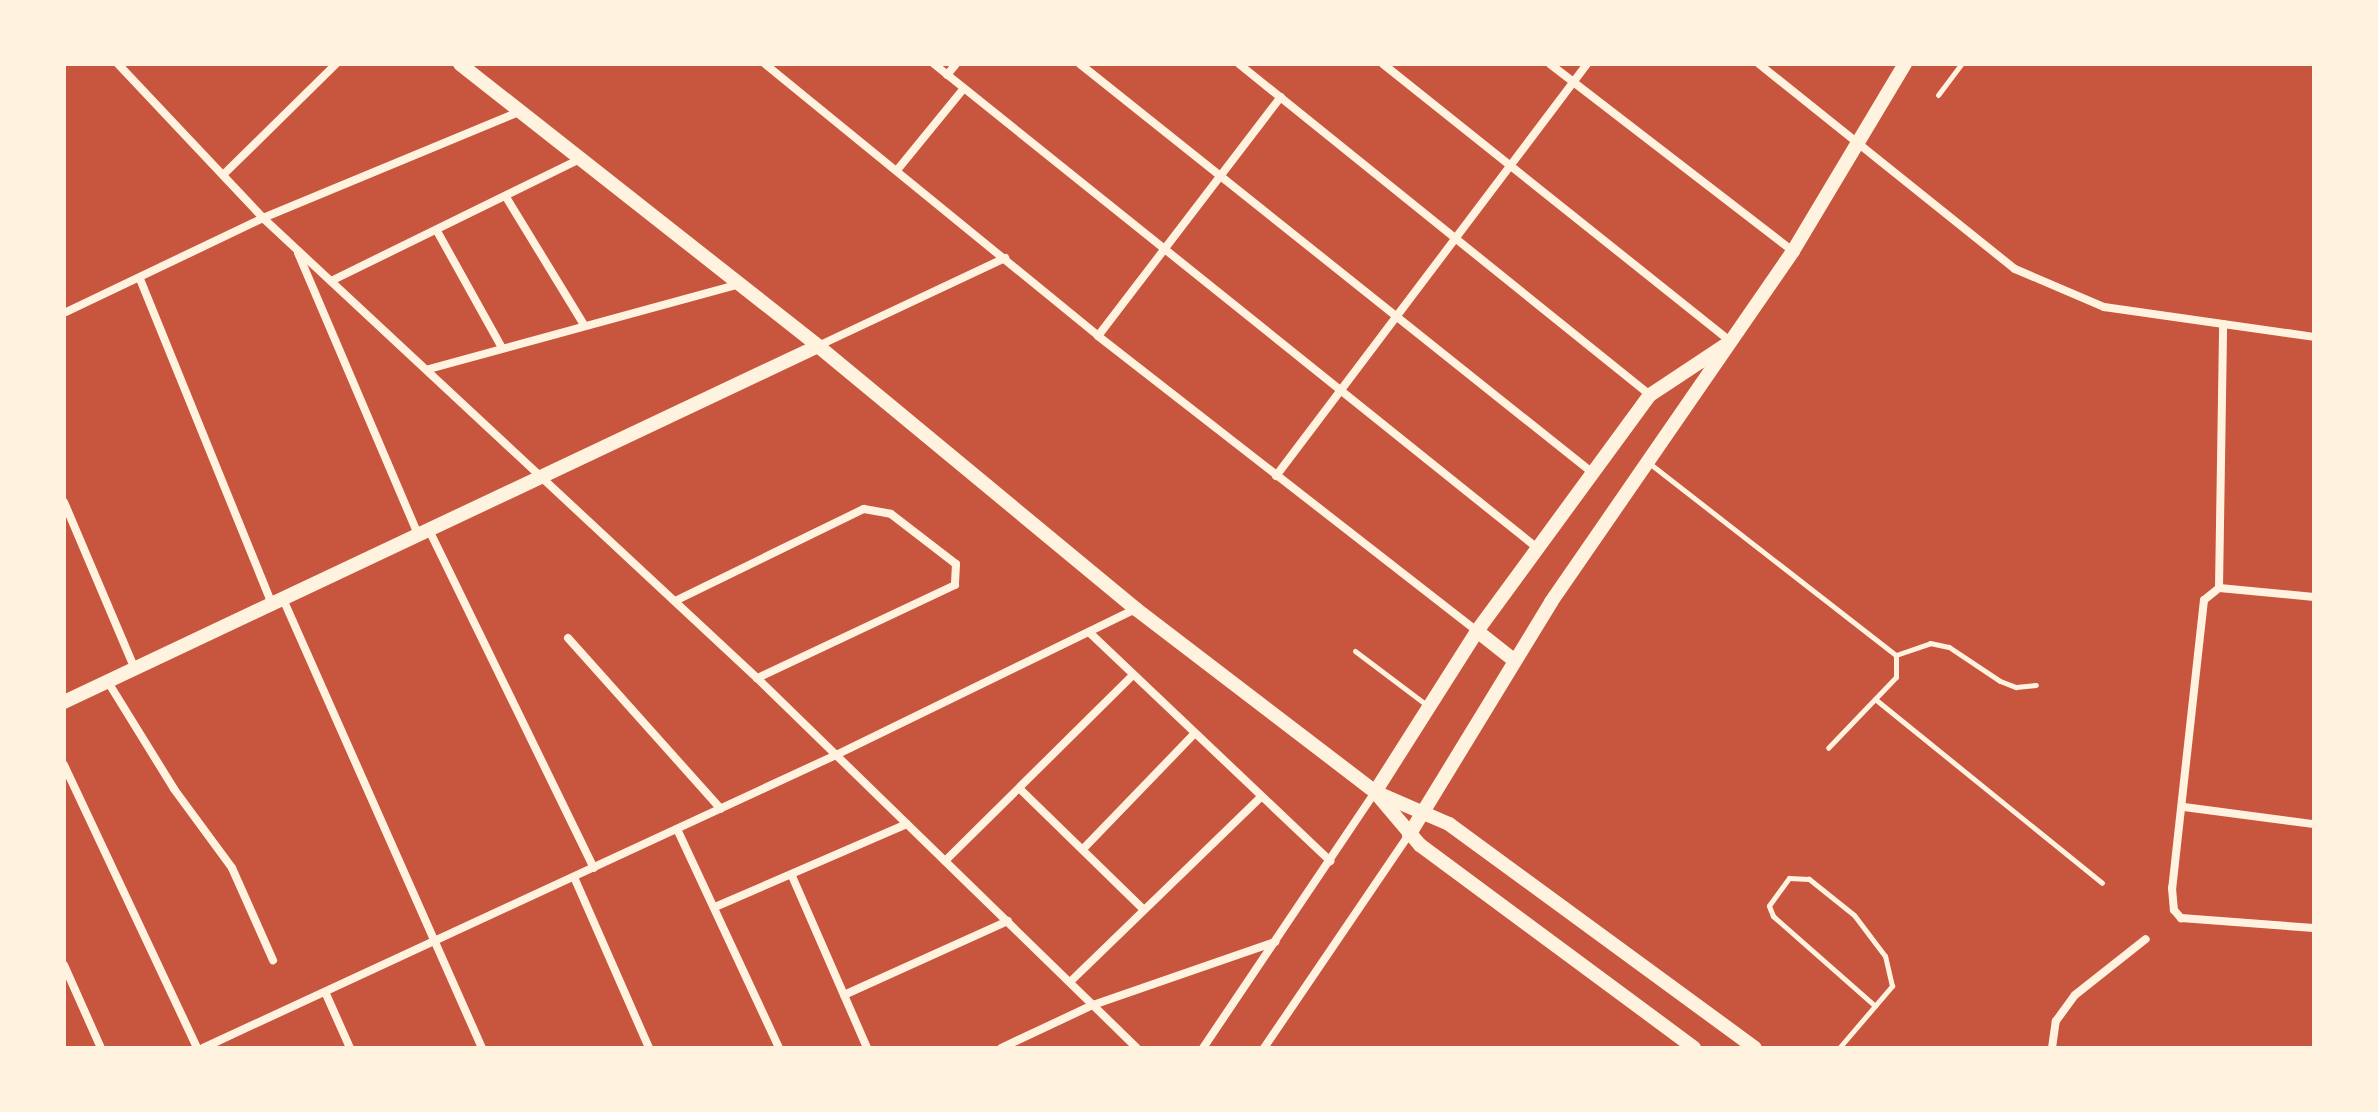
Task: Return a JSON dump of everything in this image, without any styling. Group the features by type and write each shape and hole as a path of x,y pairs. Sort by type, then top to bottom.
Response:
{"street":[{"path":"118,64 263,218 429,369 541,478 757,678 1137,1048"},
{"path":"460,64 517,113 818,346 1136,609 1375,792 1409,835 1694,1048"},
{"path":"765,64 898,169 1098,336 1515,661"},
{"path":"934,64 1536,547"},
{"path":"947,75 956,64"},
{"path":"1080,64 1595,474"},
{"path":"1239,64 1251,68 1281,97 1650,395"},
{"path":"1383,64 1731,342"},
{"path":"1550,64 1793,251"},
{"path":"1276,476 1587,64"},
{"path":"1759,64 2015,269 2104,307 2314,337"},
{"path":"1264,1048 1409,835 1515,661 1793,251 1905,64"},
{"path":"223,175 332,65"},
{"path":"898,169 964,88"},
{"path":"1098,336 1281,97"},
{"path":"64,313 263,218 517,113"},
{"path":"331,281 578,160"},
{"path":"506,197 583,323"},
{"path":"437,231 502,348"},
{"path":"296,248 424,533 594,868"},
{"path":"64,702 1005,258"},
{"path":"140,279 277,602 436,942 482,1048"},
{"path":"429,369 583,323 737,285"},
{"path":"2219,588 2223,324"},
{"path":"1203,1048 1330,861 1477,631 1536,547 1595,474 1650,395 1731,342"},
{"path":"64,502 135,669"},
{"path":"675,601 864,509 891,514 956,564 955,585 757,678"},
{"path":"2314,597 2219,588 2204,600 2184,807 2172,888 2174,910 2181,918 2314,928"},
{"path":"64,765 200,1048 326,994 721,809 1091,634 1136,609"},
{"path":"1091,634 1330,861"},
{"path":"568,638 721,809"},
{"path":"945,861 1021,790 1132,676"},
{"path":"108,682 174,789 232,868 273,960"},
{"path":"1084,848 1194,734"},
{"path":"1021,790 1084,848 1143,909"},
{"path":"1375,792 1424,810 1755,1048"},
{"path":"1070,982 1261,797"},
{"path":"2184,807 2314,824"},
{"path":"715,907 907,824"},
{"path":"677,829 779,1048"},
{"path":"792,876 867,1048"},
{"path":"574,877 649,1048"},
{"path":"844,995 1008,921"},
{"path":"2052,1048 2056,1021 2075,995 2122,953 2146,939"},
{"path":"1001,1048 1093,1005 1275,942"},
{"path":"64,965 101,1048"},
{"path":"326,994 350,1048"}],"lane":[{"path":"1938,95 1961,64"},
{"path":"1648,462 1896,655"},
{"path":"1896,655 1930,643 1949,647 2000,681 2016,687 2036,685"},
{"path":"1355,651 1429,707"},
{"path":"1828,748 1896,677 1896,655"},
{"path":"1875,699 2102,883"},
{"path":"1839,1048 1875,1006 1892,986 1885,956 1854,915 1809,879 1789,878 1769,906 1773,916 1875,1006"}]}
